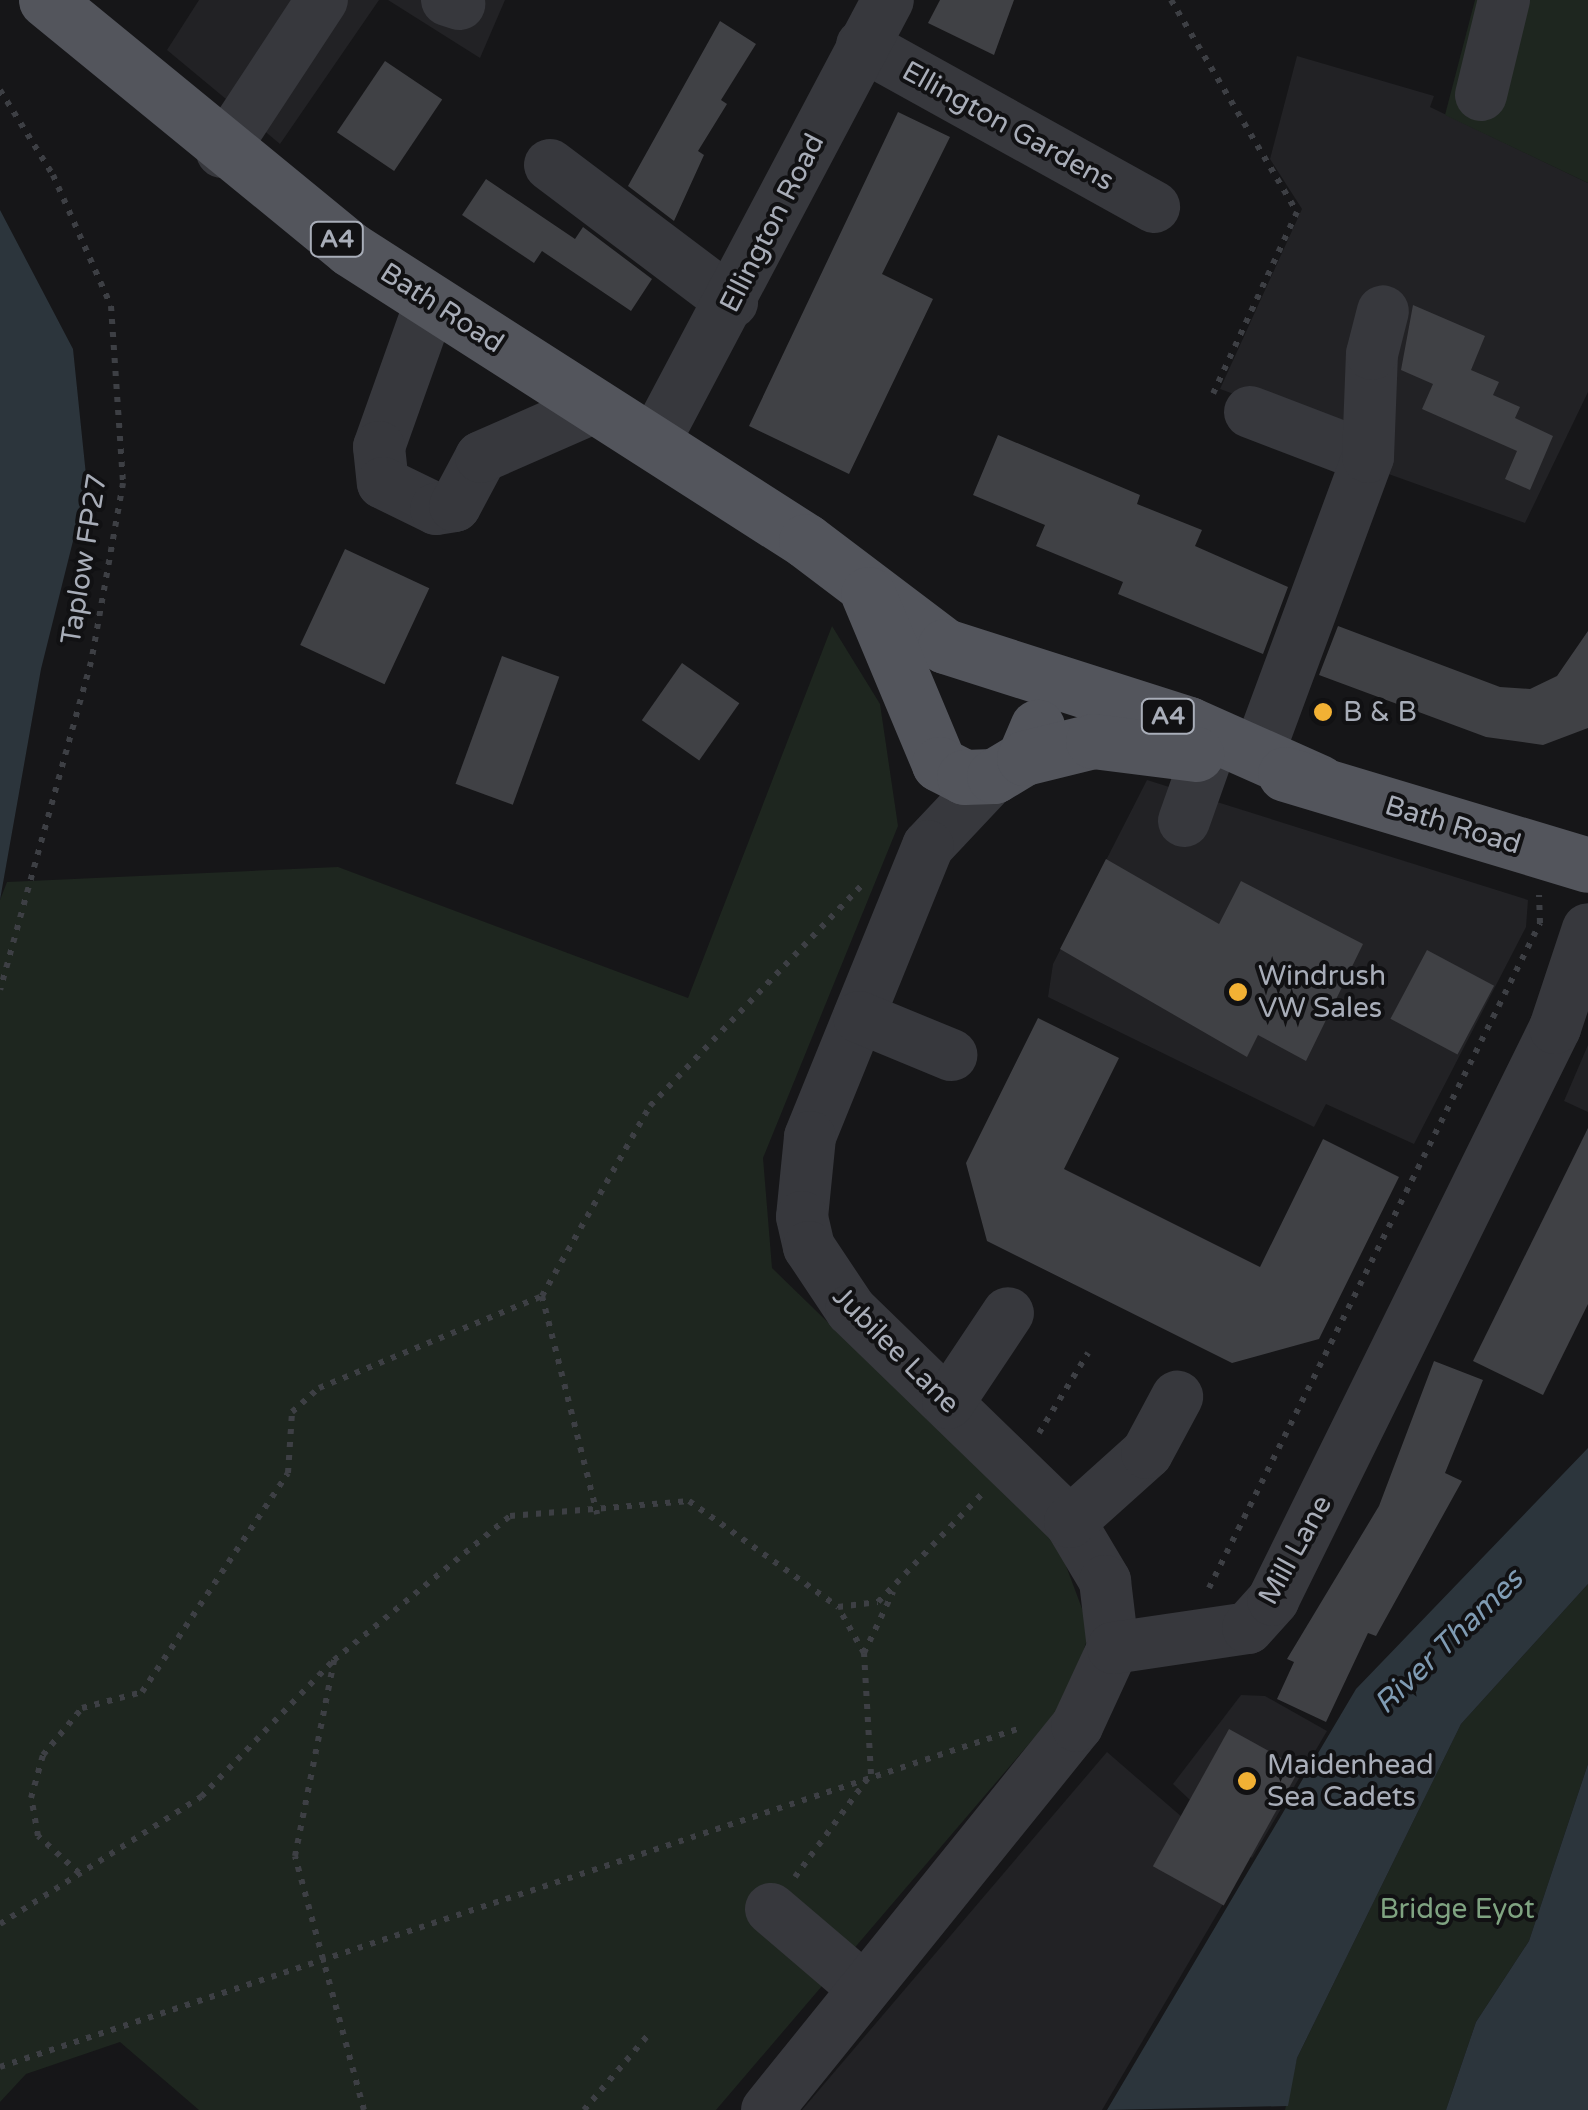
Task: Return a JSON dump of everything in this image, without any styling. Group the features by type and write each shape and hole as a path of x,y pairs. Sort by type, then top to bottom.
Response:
{"main road":[{"name":"Bath Road","path":"46,0 222,152 431,301 862,582 945,646 1233,755 1588,866"},
{"path":"862,582 903,666 920,731"},
{"path":"920,731 940,672 996,663 1038,710 1009,767"},
{"name":"Bath Road","path":"920,731 951,772 1009,767 1112,741 1233,755"}],"street":[{"path":"222,152 322,0"},
{"name":"Ellington Road","path":"653,444 732,302 888,0"},
{"path":"1481,95 1504,0"},
{"name":"Ellington Gardens","path":"862,45 1154,206"},
{"path":"550,164 732,302"},
{"path":"431,301 379,447 383,483 436,509 455,506 481,457 595,407"},
{"path":"1184,821 1233,755 1368,457 1383,311"},
{"path":"1250,412 1368,457"},
{"name":"Jubilee Lane","path":"920,731 928,846"},
{"name":"Jubilee Lane","path":"1009,767 928,846 804,1159 805,1232 851,1310 1070,1522 1105,1581 1112,1648"},
{"name":"Mill Lane","path":"1112,1648 1248,1628 1272,1600 1555,1028 1579,951"},
{"path":"859,1017 951,1055"},
{"path":"948,1403 1008,1313"},
{"path":"1070,1522 1146,1453 1177,1397"},
{"path":"767,2110 861,1986 927,1920 1077,1726 1112,1648"},
{"path":"771,1909 861,1986"}],"path":[{"path":"1171,0 1296,212 1207,391 1250,412"},
{"name":"Taplow FP27","path":"0,90 53,175 111,306 123,483 91,662 0,990"},
{"path":"79,1873 38,1836 30,1798 43,1755 82,1708 142,1692 288,1473 292,1412 319,1388 542,1296 650,1106 870,877"},
{"path":"1194,1596 1224,1571 1540,923 1532,886"},
{"path":"542,1296 597,1514"},
{"path":"838,1606 878,1602 896,1586 1058,1408 1088,1353"},
{"path":"0,1924 201,1797 334,1660 510,1516 597,1514 689,1501 838,1606 864,1653 871,1774 771,1909"},
{"path":"864,1653 896,1586"},
{"path":"334,1660 295,1856 318,1960 364,2110"},
{"path":"0,2068 1004,1729 1077,1726"},
{"path":"584,2110 649,2034"}],"shaded area":[{"path":"199,0 379,0 280,144 167,50"},
{"path":"388,0 505,0 480,58"},
{"path":"1297,56 1434,96 1430,107 1588,183 1588,392 1525,523 1383,472 1393,452 1220,389 1302,209 1270,159"},
{"path":"1147,780 1528,900 1526,927 1414,1144 1326,1104 1314,1127 1048,997 1053,964"},
{"path":"1588,1045 1588,1112 1564,1101"},
{"path":"1241,1695 1265,1696 1327,1731 1252,1858 1173,1784"},
{"path":"1107,1752 1243,1870 1102,2110 802,2110"}],"green space":[{"path":"1475,0 1588,0 1588,183 1445,115"},
{"path":"832,626 880,704 898,826 763,1158 772,1268 1059,1547 1090,1630 1069,1697 716,2110 199,2110 120,2042 26,2074 0,2102 0,900 7,882 338,867 688,998"},
{"name":"Bridge Eyot","path":"1588,1584 1588,1764 1529,1941 1476,2022 1446,2110 1285,2110 1297,2058 1461,1724"}],"water":[{"path":"0,210 73,349 87,485 41,669 0,900"},
{"name":"River Thames","path":"1588,1448 1588,1584 1461,1724 1297,2058 1288,2106 1107,2110 1356,1689"},
{"path":"1588,1764 1588,2110 1446,2110 1476,2022 1529,1941"}],"building":[{"path":"940,0 1014,0 994,55 928,23"},
{"path":"720,21 756,44 721,100 727,104 698,151 704,155 674,221 628,186"},
{"path":"385,61 442,100 394,171 337,132"},
{"path":"898,112 950,137 882,274 933,299 849,474 749,426"},
{"path":"486,179 575,239 583,227 652,279 631,311 542,251 534,263 462,215"},
{"path":"1413,305 1485,336 1471,370 1499,382 1493,395 1520,407 1515,418 1553,436 1530,490 1505,479 1517,451 1422,409 1433,384 1401,370"},
{"path":"998,435 1140,495 1137,504 1202,530 1195,546 1288,587 1263,654 1118,594 1123,582 1036,546 1045,525 973,495"},
{"path":"345,549 429,588 384,684 300,645"},
{"path":"1338,626 1500,687 1530,689 1557,676 1588,631 1588,728 1543,745 1486,737 1319,675"},
{"path":"502,656 559,677 513,805 455,784"},
{"path":"682,663 739,703 699,760 642,720"},
{"name":"Windrush VW Sales","path":"1106,859 1219,924 1241,881 1363,944 1306,1061 1258,1035 1247,1057 1060,949"},
{"path":"1427,950 1494,986 1457,1055 1390,1019"},
{"path":"1038,1018 1119,1058 1064,1169 1260,1267 1323,1139 1399,1177 1319,1339 1232,1363 987,1241 966,1163"},
{"path":"1588,1128 1588,1304 1543,1395 1473,1361"},
{"path":"1434,1361 1483,1380 1445,1473 1462,1481 1376,1636 1368,1633 1326,1722 1277,1699 1294,1662 1287,1659 1379,1506"},
{"path":"1229,1729 1300,1768 1224,1906 1153,1866"}],"place":[{"name":"B & B","path":"1323,712"},
{"name":"Windrush VW Sales","path":"1238,992"},
{"name":"Maidenhead Sea Cadets","path":"1247,1781"}]}
